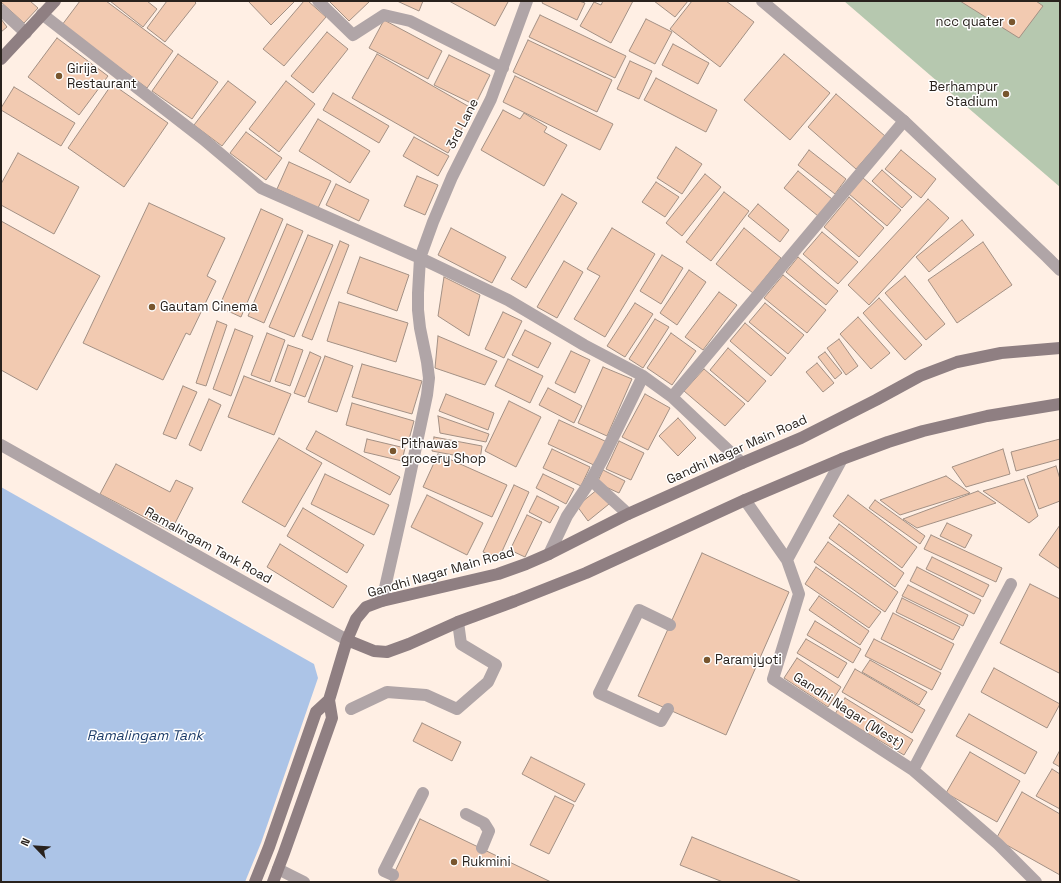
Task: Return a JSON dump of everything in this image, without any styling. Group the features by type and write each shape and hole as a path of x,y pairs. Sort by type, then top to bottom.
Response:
{"street":[{"path":"1,59 55,1"},
{"path":"318,1 353,36 384,15 410,21 503,68"},
{"name":"3rd Lane","path":"382,601 406,499 429,378 418,310 420,258 452,177 491,99 527,1"},
{"path":"762,1 904,121 1060,270"},
{"path":"1,10 26,33"},
{"path":"42,14 203,139 262,188 420,258 508,300 584,345 643,376 672,397 742,463"},
{"path":"672,397 904,121"},
{"name":"Gandhi Nagar Main Road","path":"347,640 356,619 366,608 382,601 498,574 549,554 628,514 801,438 920,376 957,362 1001,353 1060,348"},
{"path":"549,554 567,516 591,480 602,460 643,376"},
{"path":"272,882 332,718 329,700 347,640 374,651 387,652 458,622 586,572 745,500 842,459 888,442 923,431 987,416 1060,404"},
{"name":"Ramalingam Tank Road","path":"1,445 347,640"},
{"path":"787,560 842,459"},
{"path":"591,480 628,514"},
{"name":"Gandhi Nagar (West)","path":"745,500 787,560 799,594 773,679 913,770 998,844 1036,882"},
{"path":"913,770 1011,584"},
{"path":"668,709 661,722 599,693 639,610 670,625"},
{"path":"351,709 387,692 426,695 457,709 488,682 496,665 461,644 458,622"},
{"path":"255,882 316,712 329,700"},
{"path":"393,875 384,871 423,793"},
{"path":"466,814 484,823 489,831 482,848"},
{"path":"263,862 304,882"}],"green space":[{"name":"Berhampur Stadium","path":"844,1 1060,1 1060,187"}],"water":[{"name":"Ramalingam Tank","path":"1,487 314,664 318,678 261,843 245,882 1,882"}],"building":[{"path":"1,1 30,1 38,8 24,23"},
{"path":"80,1 106,1 173,51 147,88 62,25"},
{"path":"110,1 147,1 157,9 143,27"},
{"path":"167,1 194,1 196,3 165,42 147,28"},
{"path":"248,1 295,1 271,25"},
{"path":"304,1 308,1 326,17 284,66 263,49"},
{"path":"329,1 370,1 349,21"},
{"path":"397,1 423,1 419,11"},
{"path":"449,1 507,1 508,2 495,26"},
{"path":"543,1 579,1 585,3 577,20 542,3"},
{"path":"603,1 633,1 611,43 580,26 594,2 601,5"},
{"path":"654,1 688,1 675,17"},
{"path":"692,1 726,1 754,22 720,67 670,29"},
{"name":"ncc quater","path":"960,1 1036,1 1043,6 1019,38"},
{"path":"540,15 626,56 615,78 529,37"},
{"path":"1,19 7,27 1,32"},
{"path":"646,19 672,32 655,64 629,51"},
{"path":"384,20 442,51 428,79 369,48"},
{"path":"327,32 348,49 313,93 291,76"},
{"path":"57,38 108,76 79,115 28,77"},
{"path":"528,40 612,80 597,112 513,72"},
{"path":"673,44 709,63 698,84 662,65"},
{"path":"178,54 218,82 192,119 152,91"},
{"path":"377,54 473,109 448,153 352,98"},
{"path":"784,54 830,93 790,140 744,100"},
{"path":"449,55 490,75 475,105 434,85"},
{"path":"630,61 652,71 639,99 617,89"},
{"path":"515,76 613,124 600,150 503,102"},
{"path":"656,78 717,110 706,132 644,100"},
{"path":"228,81 256,102 222,146 194,125"},
{"path":"286,81 315,104 279,152 249,129"},
{"path":"112,84 168,123 124,187 68,148"},
{"path":"14,87 75,123 61,146 1,110"},
{"path":"333,93 389,126 379,143 323,110"},
{"path":"836,94 885,136 856,169 808,127"},
{"path":"503,110 520,119 524,113 547,127 544,132 567,145 544,186 481,150"},
{"path":"318,119 370,151 350,183 299,151"},
{"path":"246,132 282,158 266,180 230,153"},
{"path":"414,137 449,156 438,176 403,156"},
{"path":"676,147 702,164 682,194 657,178"},
{"path":"809,150 846,179 835,194 798,165"},
{"path":"901,150 936,179 921,198 885,169"},
{"path":"18,153 79,187 54,234 1,205 1,184"},
{"path":"289,162 331,181 318,208 277,189"},
{"path":"882,170 912,197 902,208 872,181"},
{"path":"798,171 832,199 818,216 784,188"},
{"path":"705,174 721,187 682,236 666,223"},
{"path":"417,176 438,185 425,215 404,206"},
{"path":"863,178 901,210 887,226 849,194"},
{"path":"656,182 679,197 665,217 642,202"},
{"path":"336,184 369,200 359,221 326,205"},
{"path":"724,192 749,211 711,261 686,242"},
{"path":"562,194 577,203 526,288 511,279"},
{"path":"849,197 884,228 859,257 824,227"},
{"path":"928,199 949,218 869,305 848,285"},
{"name":"Gautam Cinema","path":"149,203 225,238 207,276 216,281 190,335 186,333 163,380 83,343"},
{"path":"758,204 789,230 780,242 748,216"},
{"path":"261,209 283,219 241,317 219,307"},
{"path":"962,220 974,235 929,272 916,257"},
{"path":"1,221 100,276 37,390 1,370"},
{"path":"287,224 303,231 264,323 248,316"},
{"path":"451,228 506,257 492,283 438,255"},
{"path":"612,228 655,254 605,337 574,319 600,276 587,269"},
{"path":"744,228 781,258 753,293 716,264"},
{"path":"822,232 858,262 838,284 803,254"},
{"path":"308,235 333,245 294,337 269,327"},
{"path":"340,241 349,245 312,340 302,336"},
{"path":"983,242 1012,285 957,323 928,280"},
{"path":"662,255 683,268 661,304 640,291"},
{"path":"360,257 409,275 397,311 347,293"},
{"path":"798,257 838,291 826,305 786,272"},
{"path":"564,261 583,272 557,318 537,307"},
{"path":"689,270 706,282 677,325 660,313"},
{"path":"783,275 826,310 807,333 764,298"},
{"path":"905,276 945,324 926,340 885,293"},
{"path":"444,277 480,295 469,336 438,316"},
{"path":"719,292 737,305 703,350 685,337"},
{"path":"879,298 922,345 905,360 863,313"},
{"path":"339,302 408,323 396,362 327,341"},
{"path":"635,303 653,314 625,357 607,346"},
{"path":"765,303 804,335 788,354 749,322"},
{"path":"503,312 522,321 504,358 485,349"},
{"path":"858,317 890,353 871,369 840,334"},
{"path":"655,319 669,327 643,368 629,359"},
{"path":"217,321 227,325 206,386 196,383"},
{"path":"745,323 786,358 771,376 730,341"},
{"path":"235,329 253,336 231,396 213,389"},
{"path":"525,330 551,343 538,368 512,355"},
{"path":"267,333 285,340 270,382 251,375"},
{"path":"671,333 696,351 672,385 647,368"},
{"path":"438,336 497,361 485,385 435,368"},
{"path":"839,339 858,366 846,375 827,348"},
{"path":"288,345 303,350 290,386 275,381"},
{"path":"728,348 766,381 748,402 710,370"},
{"path":"571,351 590,360 575,393 555,383"},
{"path":"310,352 321,357 305,397 294,393"},
{"path":"825,352 842,373 835,379 818,357"},
{"path":"325,356 353,366 337,412 308,402"},
{"path":"508,359 543,376 530,403 495,386"},
{"path":"817,363 834,383 823,392 806,372"},
{"path":"362,364 422,381 412,414 352,397"},
{"path":"603,367 632,379 607,436 578,423"},
{"path":"704,369 745,404 725,426 684,391"},
{"path":"244,376 291,394 274,435 228,417"},
{"path":"183,386 197,392 176,439 163,434"},
{"path":"548,388 582,406 574,423 539,405"},
{"path":"446,394 494,413 488,430 439,411"},
{"path":"645,394 670,408 648,450 622,437"},
{"path":"209,399 221,405 201,451 189,445"},
{"path":"509,401 541,417 516,467 485,451"},
{"path":"352,403 414,421 408,443 346,425"},
{"path":"438,416 489,434 486,442 440,433"},
{"path":"678,418 696,438 678,456 659,436"},
{"path":"559,420 607,442 596,466 548,444"},
{"path":"316,431 400,477 390,495 306,449"},
{"path":"434,437 482,446 480,460 432,451"},
{"path":"279,438 322,463 285,527 242,502"},
{"path":"367,439 405,448 402,461 364,452"},
{"path":"1060,439 1060,459 1016,471 1011,452"},
{"path":"619,441 644,453 631,480 606,469"},
{"path":"552,449 590,467 581,486 543,468"},
{"path":"1003,449 1010,474 966,487 952,467"},
{"path":"438,454 507,485 492,517 423,487"},
{"path":"116,464 170,492 176,480 193,488 171,531 100,494"},
{"path":"1056,466 1060,479 1060,501 1039,509 1027,476"},
{"path":"603,470 625,481 619,493 597,483"},
{"path":"325,474 389,505 374,535 311,504"},
{"path":"543,474 574,489 566,504 536,488"},
{"path":"946,476 970,493 900,515 880,500"},
{"path":"1024,479 1038,516 1029,523 983,491"},
{"path":"514,485 529,492 499,558 483,552"},
{"path":"598,489 609,504 588,521 577,506"},
{"path":"978,491 996,503 917,528 903,519"},
{"path":"427,495 483,523 467,555 411,527"},
{"path":"848,495 917,547 902,568 833,516"},
{"path":"537,496 559,507 550,523 529,512"},
{"path":"875,500 925,536 920,544 869,508"},
{"path":"303,508 364,545 347,573 287,536"},
{"path":"527,515 542,522 525,557 510,550"},
{"path":"947,523 972,535 965,548 940,536"},
{"path":"839,524 904,573 895,587 829,538"},
{"path":"1060,525 1060,569 1039,555"},
{"path":"931,535 1002,568 996,582 924,549"},
{"path":"828,542 898,592 885,612 814,562"},
{"path":"280,544 347,586 333,608 267,567"},
{"name":"Paramjyoti","path":"702,553 789,592 726,735 638,696"},
{"path":"932,557 989,585 983,597 926,569"},
{"path":"816,567 881,612 869,628 805,584"},
{"path":"917,567 981,600 974,614 910,581"},
{"path":"1030,584 1060,599 1059,673 1000,643"},
{"path":"908,585 968,615 963,626 902,596"},
{"path":"819,596 869,631 860,645 809,610"},
{"path":"902,598 960,627 953,640 896,612"},
{"path":"893,613 954,644 941,670 881,639"},
{"path":"815,621 861,649 853,663 807,635"},
{"path":"806,639 847,663 838,678 797,653"},
{"path":"874,639 941,673 932,690 865,656"},
{"path":"797,658 841,687 828,707 784,678"},
{"path":"870,660 927,692 919,705 862,672"},
{"path":"994,668 1060,704 1047,728 981,692"},
{"path":"855,669 925,710 912,733 842,692"},
{"path":"845,698 913,740 904,755 835,714"},
{"path":"969,714 1037,752 1025,774 956,736"},
{"path":"422,723 461,742 452,761 413,741"},
{"path":"1060,750 1060,767 1053,763"},
{"path":"970,752 1020,781 997,822 946,793"},
{"path":"531,757 585,784 575,802 522,774"},
{"path":"1052,769 1060,774 1060,809 1036,796"},
{"path":"1022,792 1060,814 1060,875 996,839"},
{"path":"555,796 574,805 549,854 530,845"},
{"name":"Rukmini","path":"420,819 551,882 390,882"},
{"path":"692,837 800,881 723,882 680,865"}],"place":[{"name":"ncc quater","path":"1012,22"},
{"name":"Girija Restaurant","path":"59,76"},
{"name":"Berhampur Stadium","path":"1006,94"},
{"name":"Gautam Cinema","path":"152,307"},
{"name":"Pithawas grocery Shop","path":"393,451"},
{"name":"Paramjyoti","path":"707,660"},
{"name":"Rukmini","path":"454,862"}]}
